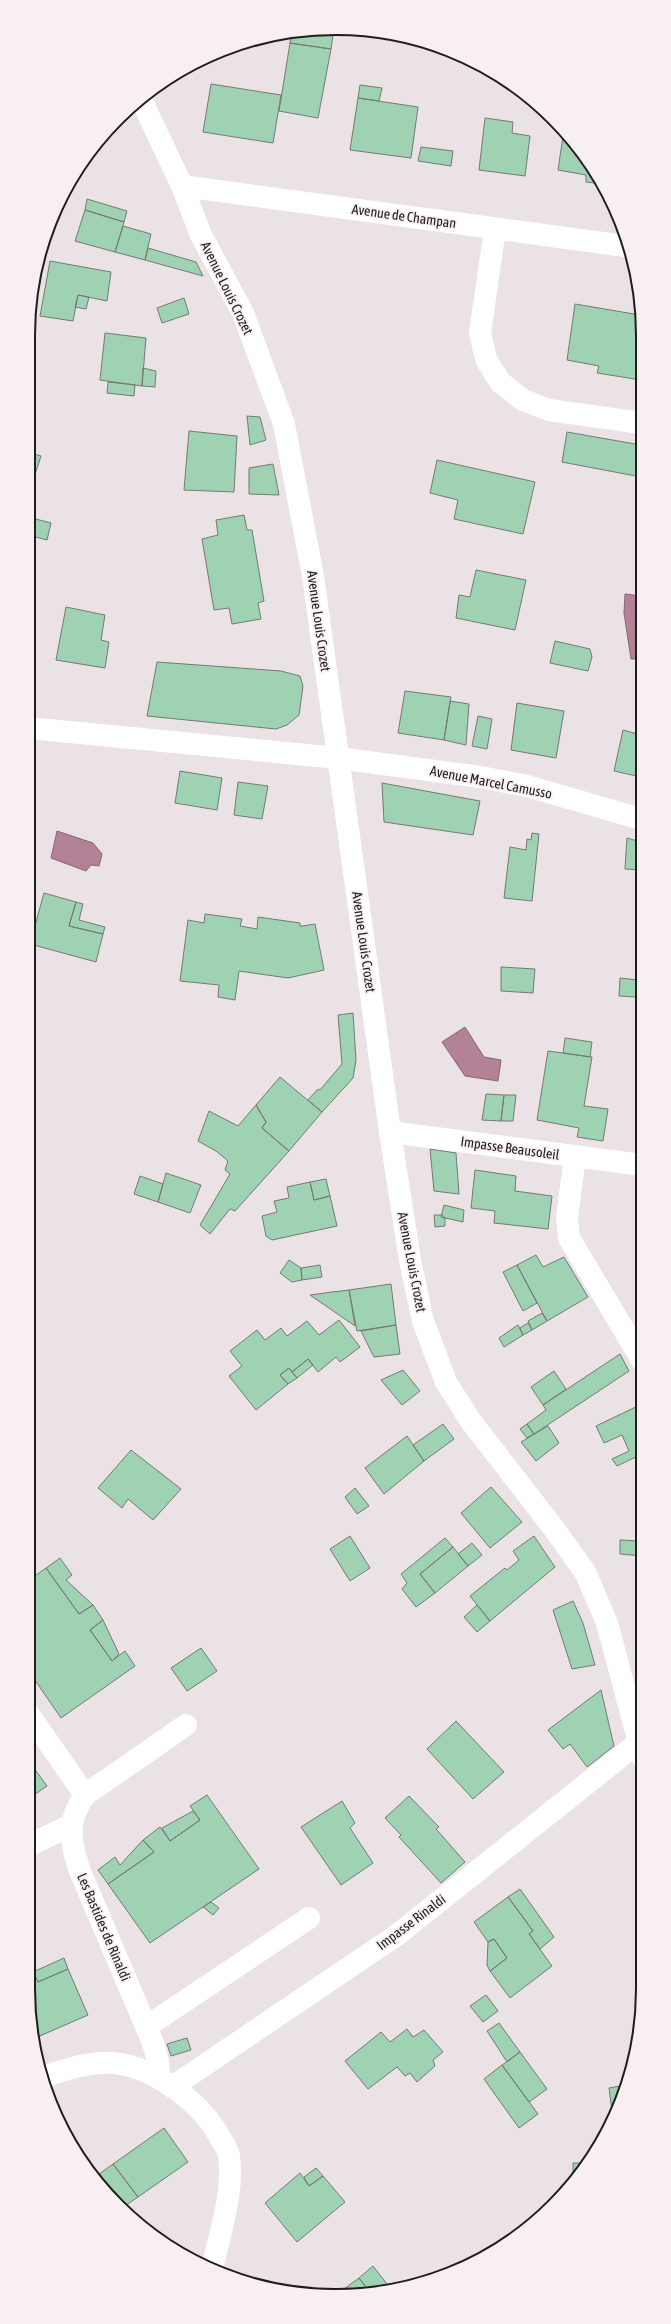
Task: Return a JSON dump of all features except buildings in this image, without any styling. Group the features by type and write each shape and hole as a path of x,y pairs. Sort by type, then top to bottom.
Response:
{"street":[{"name":"Avenue Louis Crozet","path":"144,105 182,186 201,235 243,313 284,424 313,576 390,1132 410,1260 423,1321 446,1382 470,1420 555,1530 585,1572 606,1623 636,1732"},
{"name":"Avenue de Champan","path":"182,186 622,246"},
{"path":"495,229 480,333 486,359 500,382 523,400 549,410 636,422"},
{"name":"Avenue Marcel Camusso","path":"35,729 338,758 481,777 527,786 636,818"},
{"name":"Impasse Beausoleil","path":"390,1132 575,1157 567,1218 569,1238 636,1350"},
{"path":"575,1157 636,1164"},
{"path":"35,1723 85,1796"},
{"name":"Les Bastides de Rinaldi","path":"166,2083 146,2027 80,1869 72,1846 71,1825 76,1808 85,1796 186,1724"},
{"name":"Impasse Rinaldi","path":"166,2083 397,1935 636,1754"},
{"path":"35,1843 71,1825"},
{"path":"146,2027 309,1918"},
{"path":"48,2075 79,2066 103,2063 129,2067 166,2083 188,2098 213,2124 228,2154 231,2182 213,2263"}],"shaded area":[{"path":"625,594 636,595 636,659 631,659 624,613"},
{"path":"57,831 93,843 102,854 99,866 91,865 86,871 51,858"},
{"path":"465,1027 484,1057 501,1060 498,1081 465,1076 442,1042"}]}
